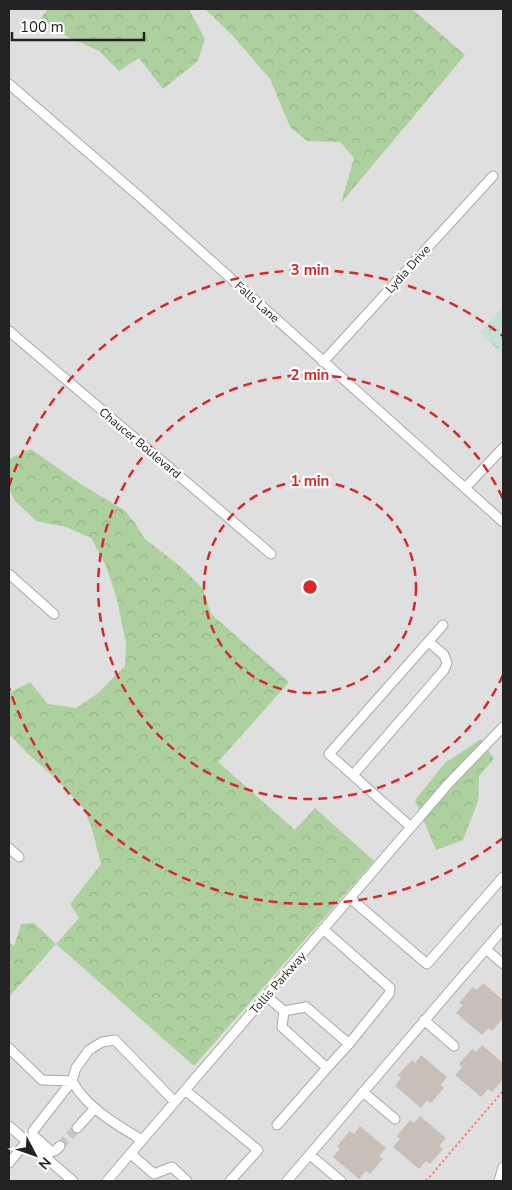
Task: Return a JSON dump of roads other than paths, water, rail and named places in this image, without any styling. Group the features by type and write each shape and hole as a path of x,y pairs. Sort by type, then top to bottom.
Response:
{"street":[{"name":"Falls Lane","path":"9,84 140,197 503,522"},
{"name":"Lydia Drive","path":"324,362 492,176"},
{"name":"Chaucer Boulevard","path":"9,331 271,554"},
{"path":"465,488 503,448"},
{"path":"9,574 54,614"},
{"path":"411,827 329,754 443,625"},
{"path":"353,775 444,670 447,663 444,655 429,642"},
{"name":"Tollis Parkway","path":"107,1181 448,784 503,727"},
{"path":"9,848 19,857"},
{"path":"350,898 427,964 503,876"},
{"path":"287,1181 503,929"},
{"path":"277,1125 349,1044 389,994 390,988 323,930"},
{"path":"486,949 503,964"},
{"path":"266,996 284,1011"},
{"path":"284,1011 306,1007 349,1044"},
{"path":"284,1011 282,1027 327,1068"},
{"path":"424,1020 454,1046"},
{"path":"60,1146 52,1152 33,1135 33,1131 72,1080 76,1068 89,1050 102,1042 115,1040 175,1102"},
{"path":"9,1048 42,1080 72,1080"},
{"path":"72,1080 81,1094 95,1108 142,1140"},
{"path":"185,1090 258,1150 230,1181"},
{"path":"364,1092 395,1119"},
{"path":"77,1128 95,1108"},
{"path":"9,1126 73,1181"},
{"path":"9,1163 27,1141"},
{"path":"131,1154 154,1178 172,1167 187,1181"},
{"path":"310,1154 341,1181"},
{"path":"499,1181 503,1167"}],"tunnel":[{"path":"60,1146 77,1128"}]}
